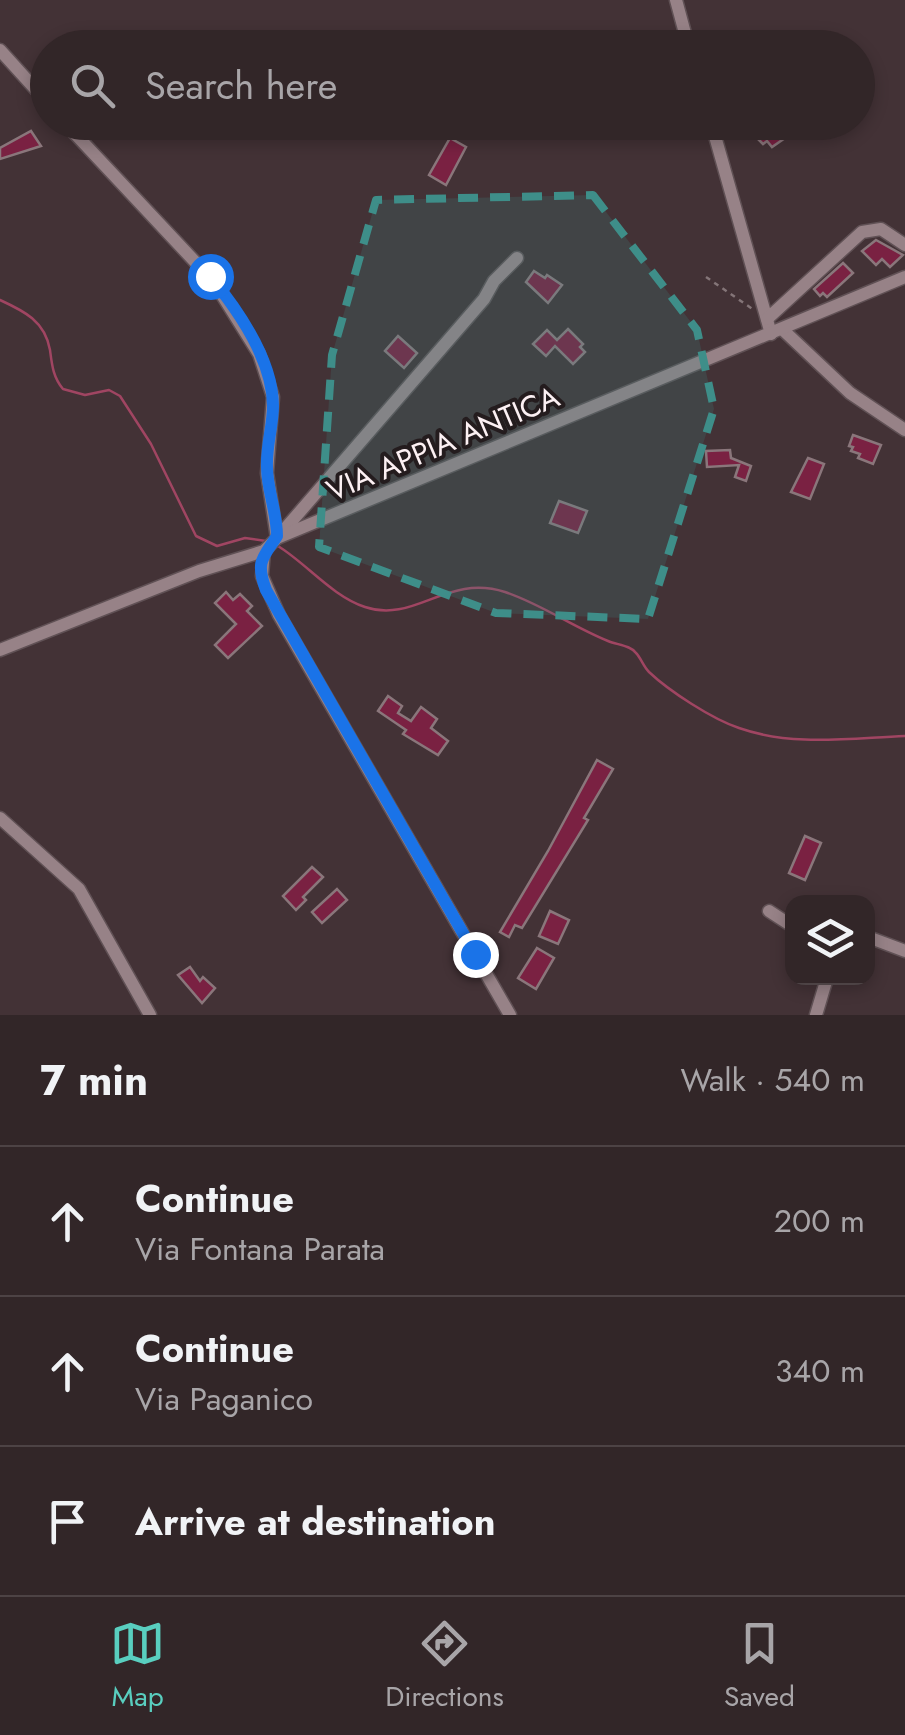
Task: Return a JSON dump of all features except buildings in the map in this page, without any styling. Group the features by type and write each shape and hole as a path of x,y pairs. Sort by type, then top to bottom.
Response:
{"street":[{"path":"676,0 684,30"},
{"path":"0,50 30,84"},
{"path":"81,140 214,282 259,354 273,397 267,468 277,538"},
{"path":"716,140 767,319 777,332 850,393 905,430"},
{"path":"767,319 862,232 881,228 905,244"},
{"path":"277,538 517,258"},
{"name":"VIA APPIA ANTICA","path":"0,650 199,571 264,551 277,538 905,277"},
{"path":"298,513 308,527"},
{"path":"264,551 262,576 279,614 510,1015"},
{"path":"0,818 79,890 150,1015"},
{"path":"768,912 785,922"},
{"path":"875,940 905,951"},
{"path":"816,1015 825,985"}],"path":[{"path":"706,278 767,319"}],"highlighted area":[{"path":"593,195 697,330 714,409 648,619 496,613 319,547 332,355 376,200"}],"waterway":[{"path":"0,300 38,324 63,389 85,395 109,390 120,396 151,444 196,536 217,546 245,538 266,541"},
{"path":"278,546 342,595 365,607 400,609 466,589 484,588 518,597 630,648 668,688 739,728 780,738 905,736"}],"route":[{"path":"210,276 250,337 265,366 273,397 267,468 277,538 261,560 266,590 475,954"}]}
